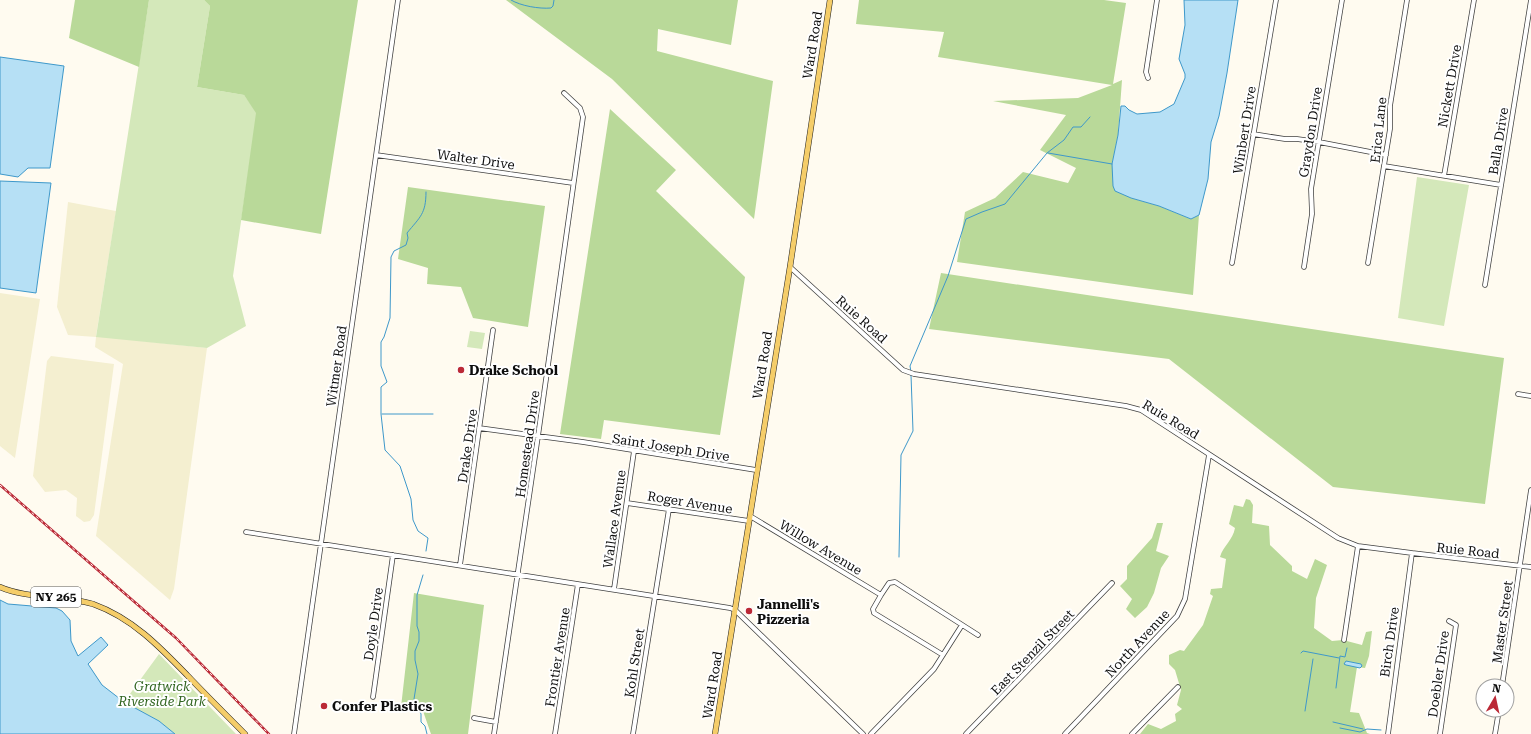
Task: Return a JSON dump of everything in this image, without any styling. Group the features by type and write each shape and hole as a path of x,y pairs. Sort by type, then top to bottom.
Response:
{"main road":[{"name":"Ward Road","path":"715,734 750,519 756,470 790,267 830,0"},
{"name":"NY 265","path":"0,587 23,593 75,599 111,612 137,628 162,650 245,734"}],"street":[{"name":"Witmer Road","path":"294,734 398,0"},
{"path":"1148,78 1146,72 1157,0"},
{"name":"Winbert Drive","path":"1232,263 1276,0"},
{"name":"Graydon Drive","path":"1304,267 1312,214 1311,189 1342,0"},
{"name":"Erica Lane","path":"1368,263 1390,129 1390,106 1407,0"},
{"name":"Nickett Drive","path":"1444,176 1474,0"},
{"name":"Balla Drive","path":"1485,285 1531,0"},
{"name":"Homestead Drive","path":"494,734 583,117 580,108 564,93"},
{"path":"1253,134 1319,142 1386,155"},
{"name":"Walter Drive","path":"376,155 573,183"},
{"path":"1384,166 1501,185"},
{"name":"Ruie Road","path":"790,267 903,370 914,374 1126,406 1141,410 1338,538 1358,546 1412,554 1531,567"},
{"name":"Drake Drive","path":"460,566 493,330"},
{"path":"1518,394 1531,396"},
{"name":"Saint Joseph Drive","path":"479,428 583,442 756,470"},
{"name":"Wallace Avenue","path":"614,589 634,451"},
{"name":"North Avenue","path":"1065,734 1177,616 1185,599 1209,454"},
{"name":"Master Street","path":"1503,678 1531,490"},
{"name":"Roger Avenue","path":"627,503 750,519"},
{"name":"Kohl Street","path":"633,734 669,509"},
{"name":"Willow Avenue","path":"750,519 881,595"},
{"path":"246,532 730,608 735,610 863,734"},
{"path":"1344,640 1358,546"},
{"name":"Birch Drive","path":"1387,734 1412,554"},
{"name":"Doyle Drive","path":"373,697 393,555"},
{"path":"943,655 874,613 873,609 889,583 895,582 978,634"},
{"name":"East Stenzil Street","path":"966,734 1112,583"},
{"name":"Frontier Avenue","path":"555,734 578,584"},
{"name":"Doebler Drive","path":"1440,734 1456,625 1449,621"},
{"path":"871,734 934,669 962,625"},
{"path":"1132,734 1178,687"},
{"path":"474,718 496,722"},
{"path":"1495,734 1498,718"}],"shaded area":[{"path":"68,202 116,211 96,336 207,348 174,589 170,600 96,536 123,364 95,347 96,337 68,335 57,307"},
{"path":"0,293 40,299 15,458 0,446"},
{"path":"51,356 114,364 94,515 90,521 84,522 76,516 77,498 66,490 45,492 33,476 47,361"}],"green space":[{"path":"75,0 149,0 139,67 69,38"},
{"path":"149,0 204,0 210,6 197,87 244,95 257,113 233,276 246,326 207,348 96,337"},
{"path":"204,0 358,0 321,234 241,220 256,113 244,95 197,87 210,6"},
{"path":"506,0 738,0 731,45 658,29 657,51 773,81 754,219 612,79"},
{"path":"859,0 1104,0 1126,3 1113,84 1122,80 1118,135 1112,164 1131,198 1159,206 1191,219 1199,215 1193,295 957,262 965,212 995,198 1023,172 1068,183 1076,168 1040,150 1066,115 993,101 1078,98 1112,85 938,57 944,32 856,24"},
{"path":"610,109 676,170 656,191 745,277 720,435 604,420 601,439 560,434"},
{"path":"1417,177 1469,185 1444,326 1398,318"},
{"path":"408,187 545,206 528,327 473,318 461,287 427,284 428,268 398,259"},
{"path":"941,273 1504,358 1485,504 1333,487 1169,359 929,329"},
{"path":"470,331 485,333 482,349 467,347"},
{"path":"1246,499 1250,500 1253,505 1252,523 1269,526 1270,545 1292,566 1292,571 1307,579 1315,559 1327,565 1316,598 1314,628 1332,641 1343,640 1362,645 1366,632 1372,631 1369,656 1365,668 1357,667 1350,712 1359,713 1367,733 1370,734 1140,734 1148,724 1161,729 1176,721 1175,714 1182,709 1177,705 1181,690 1175,670 1169,664 1169,655 1180,650 1184,651 1203,625 1213,596 1210,594 1211,589 1222,588 1226,559 1220,557 1234,532 1235,528 1229,524 1234,505 1243,507"},
{"path":"1157,523 1163,523 1156,551 1169,556 1161,568 1154,593 1147,607 1135,618 1126,609 1132,599 1120,586 1127,579 1127,566 1152,538"},
{"path":"414,593 484,605 468,734 431,734 423,711 401,707"},
{"name":"Gratwick Riverside Park","path":"159,654 236,734 175,734 159,721 124,702"}],"water":[{"path":"1184,0 1238,0 1219,116 1211,142 1208,179 1199,215 1191,219 1115,191 1113,186 1112,164 1118,135 1121,106 1125,106 1137,114 1160,112 1174,104 1185,78 1185,74 1179,59 1185,25"},
{"path":"0,57 64,66 50,168 28,168 18,177 0,174"},
{"path":"0,181 51,183 36,293 0,288"},
{"path":"0,600 8,604 56,608 62,611 70,620 71,641 78,656 101,637 108,645 88,664 102,685 124,702 159,721 175,734 0,734"},
{"path":"1346,661 1361,664 1362,666 1360,668 1346,665 1344,664"}],"waterway":[{"path":"511,0 525,5 546,8 551,8 554,0"},
{"path":"911,372 910,366 948,276 966,219 1005,204 1047,153 1064,140 1073,127 1081,127 1090,117"},
{"path":"1048,153 1112,164"},
{"path":"426,192 425,205 419,219 407,233 408,238 406,245 394,251 391,257 390,318 381,342 381,366 387,382 381,387 381,414 385,450 400,466 411,499 413,520 418,531 428,538 426,551"},
{"path":"899,557 901,455 913,431 911,375"},
{"path":"382,414 433,414"},
{"path":"423,575 417,595 417,626 419,641 415,651 418,674 414,699 421,714 421,722 425,726 427,734"},
{"path":"1336,688 1340,656 1345,657 1347,648"},
{"path":"1301,653 1303,651 1339,658"},
{"path":"1305,711 1313,659"},
{"path":"1333,722 1363,729"},
{"path":"1340,728 1360,732 1367,729 1381,730"}],"railway":[{"path":"0,485 176,638 269,734"}],"place":[{"name":"Drake School","path":"461,370"},
{"name":"Jannelli's Pizzeria","path":"749,611"},
{"name":"Confer Plastics","path":"324,706"}]}
